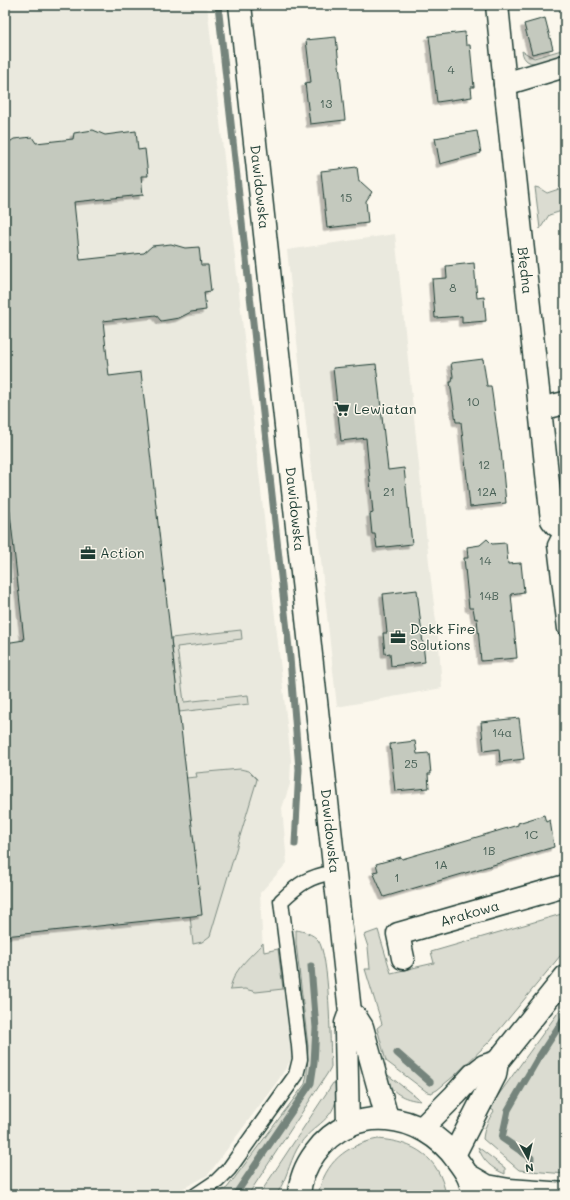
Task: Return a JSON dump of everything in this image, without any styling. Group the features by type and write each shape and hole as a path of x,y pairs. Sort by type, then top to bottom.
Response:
{"street":[{"name":"Dawidowska","path":"240,5 350,1012 346,1023 348,1126"},
{"name":"Błędna","path":"497,5 552,520 556,525 564,529"},
{"path":"505,84 565,66"},
{"path":"540,409 565,402"},
{"name":"Arakowa","path":"403,958 398,934 565,886"},
{"path":"454,1155 475,1111 495,1075 497,1062 565,977"},
{"path":"350,1012 355,1016 362,1027 387,1118"},
{"path":"422,1128 474,1074 484,1066 497,1062"},
{"path":"298,1194 311,1158 319,1146 329,1137 348,1126 363,1121 387,1118 408,1122 422,1128 438,1140 454,1155 470,1185 509,1190 565,1194"}],"lane":[{"path":"564,529 555,545 565,629"},
{"path":"196,1195 217,1181 230,1169 296,1075 299,1067 300,1046 281,901 296,887 310,878 334,872"}],"shaded area":[{"name":"Action","path":"5,5 207,5 291,760 290,784 282,808 287,863 260,893 263,952 278,949 292,1058 279,1079 208,1175 171,1195 5,1195"},
{"path":"565,49 565,55 539,63 528,61 524,58 522,51 534,58"},
{"path":"535,187 547,193 565,187 565,210 549,215 540,229"},
{"path":"395,234 439,646 442,688 337,707 287,250"},
{"path":"241,630 242,639 177,647 184,702 248,695 249,704 179,712 171,638"},
{"path":"240,769 249,771 257,779 256,783 210,936 202,942 193,944 190,916 186,778 197,777 196,773"},
{"path":"565,913 565,950 490,1041 454,1076 431,1093 427,1092 386,1061 377,1028 382,1024 365,969 370,969 368,947 364,935 378,930 391,973 434,963 431,952"},
{"path":"296,930 313,936 318,940 322,949 325,963 330,1020 331,1067 248,1195 214,1195 227,1188 305,1084 307,1074 308,1046 296,943"},
{"path":"263,943 264,952 278,949 283,989 256,992 245,989 230,990 231,983 238,970"},
{"path":"565,1003 565,1174 519,1170 483,1139 484,1131 494,1111 489,1108"},
{"path":"388,1075 421,1101 408,1099 394,1091 383,1077"},
{"path":"333,1083 338,1083 337,1097 334,1107 329,1115 310,1132 297,1149 276,1195 259,1195"},
{"path":"378,1139 403,1144 414,1148 423,1154 431,1161 438,1171 443,1182 446,1195 318,1195 321,1183 326,1173 339,1157 356,1146"},
{"path":"478,1147 505,1168 505,1174 488,1164"}],"building":[{"path":"545,18 553,49 532,54 524,24"},
{"path":"465,32 466,45 470,45 474,87 471,87 472,97 437,102 429,36"},
{"path":"336,37 345,120 310,124 305,83 311,82 306,40"},
{"name":"Action","path":"93,130 105,135 136,131 138,150 145,149 148,176 141,176 143,195 74,202 80,260 144,253 152,246 171,244 185,248 199,247 201,265 208,265 211,291 204,292 206,310 191,312 179,318 161,321 156,315 103,321 109,376 141,372 202,915 5,936 5,643 24,640 5,468 5,145 14,139 32,137 36,143 73,139 74,133"},
{"path":"477,131 481,153 440,164 435,138"},
{"path":"357,167 359,182 361,182 372,192 366,201 368,223 327,228 321,171"},
{"path":"474,263 477,298 484,297 486,321 462,323 462,316 435,318 432,279 447,278 446,266"},
{"path":"483,359 487,386 491,386 501,450 506,503 470,507 461,422 456,422 450,382 452,382 453,376 451,363"},
{"path":"376,364 388,470 404,468 412,544 377,548 375,534 372,534 370,514 373,513 366,438 341,441 333,368"},
{"path":"487,539 492,544 506,543 508,564 521,563 524,592 511,594 517,658 481,661 477,618 475,619 473,608 469,608 464,558 468,558 467,547 480,545"},
{"path":"417,590 425,662 391,666 390,653 385,654 383,633 387,633 383,594"},
{"path":"519,718 524,759 500,762 499,749 484,751 481,722"},
{"path":"415,741 417,754 429,753 431,774 428,774 429,788 395,791 390,744"},
{"path":"544,815 546,822 550,820 554,847 384,897 373,872 378,871 376,864 401,857 402,859 518,825 518,823"}],"waterway":[{"path":"218,5 290,658 299,769 295,844"},
{"path":"235,1195 311,1083 316,1028 311,966"},
{"path":"530,1165 531,1158 502,1138 508,1110 537,1060 565,1017"},
{"path":"397,1053 430,1082"}],"place":[{"name":"Lewiatan","path":"342,409"},
{"name":"Action","path":"88,553"},
{"name":"Dekk Fire Solutions","path":"398,637"}]}
